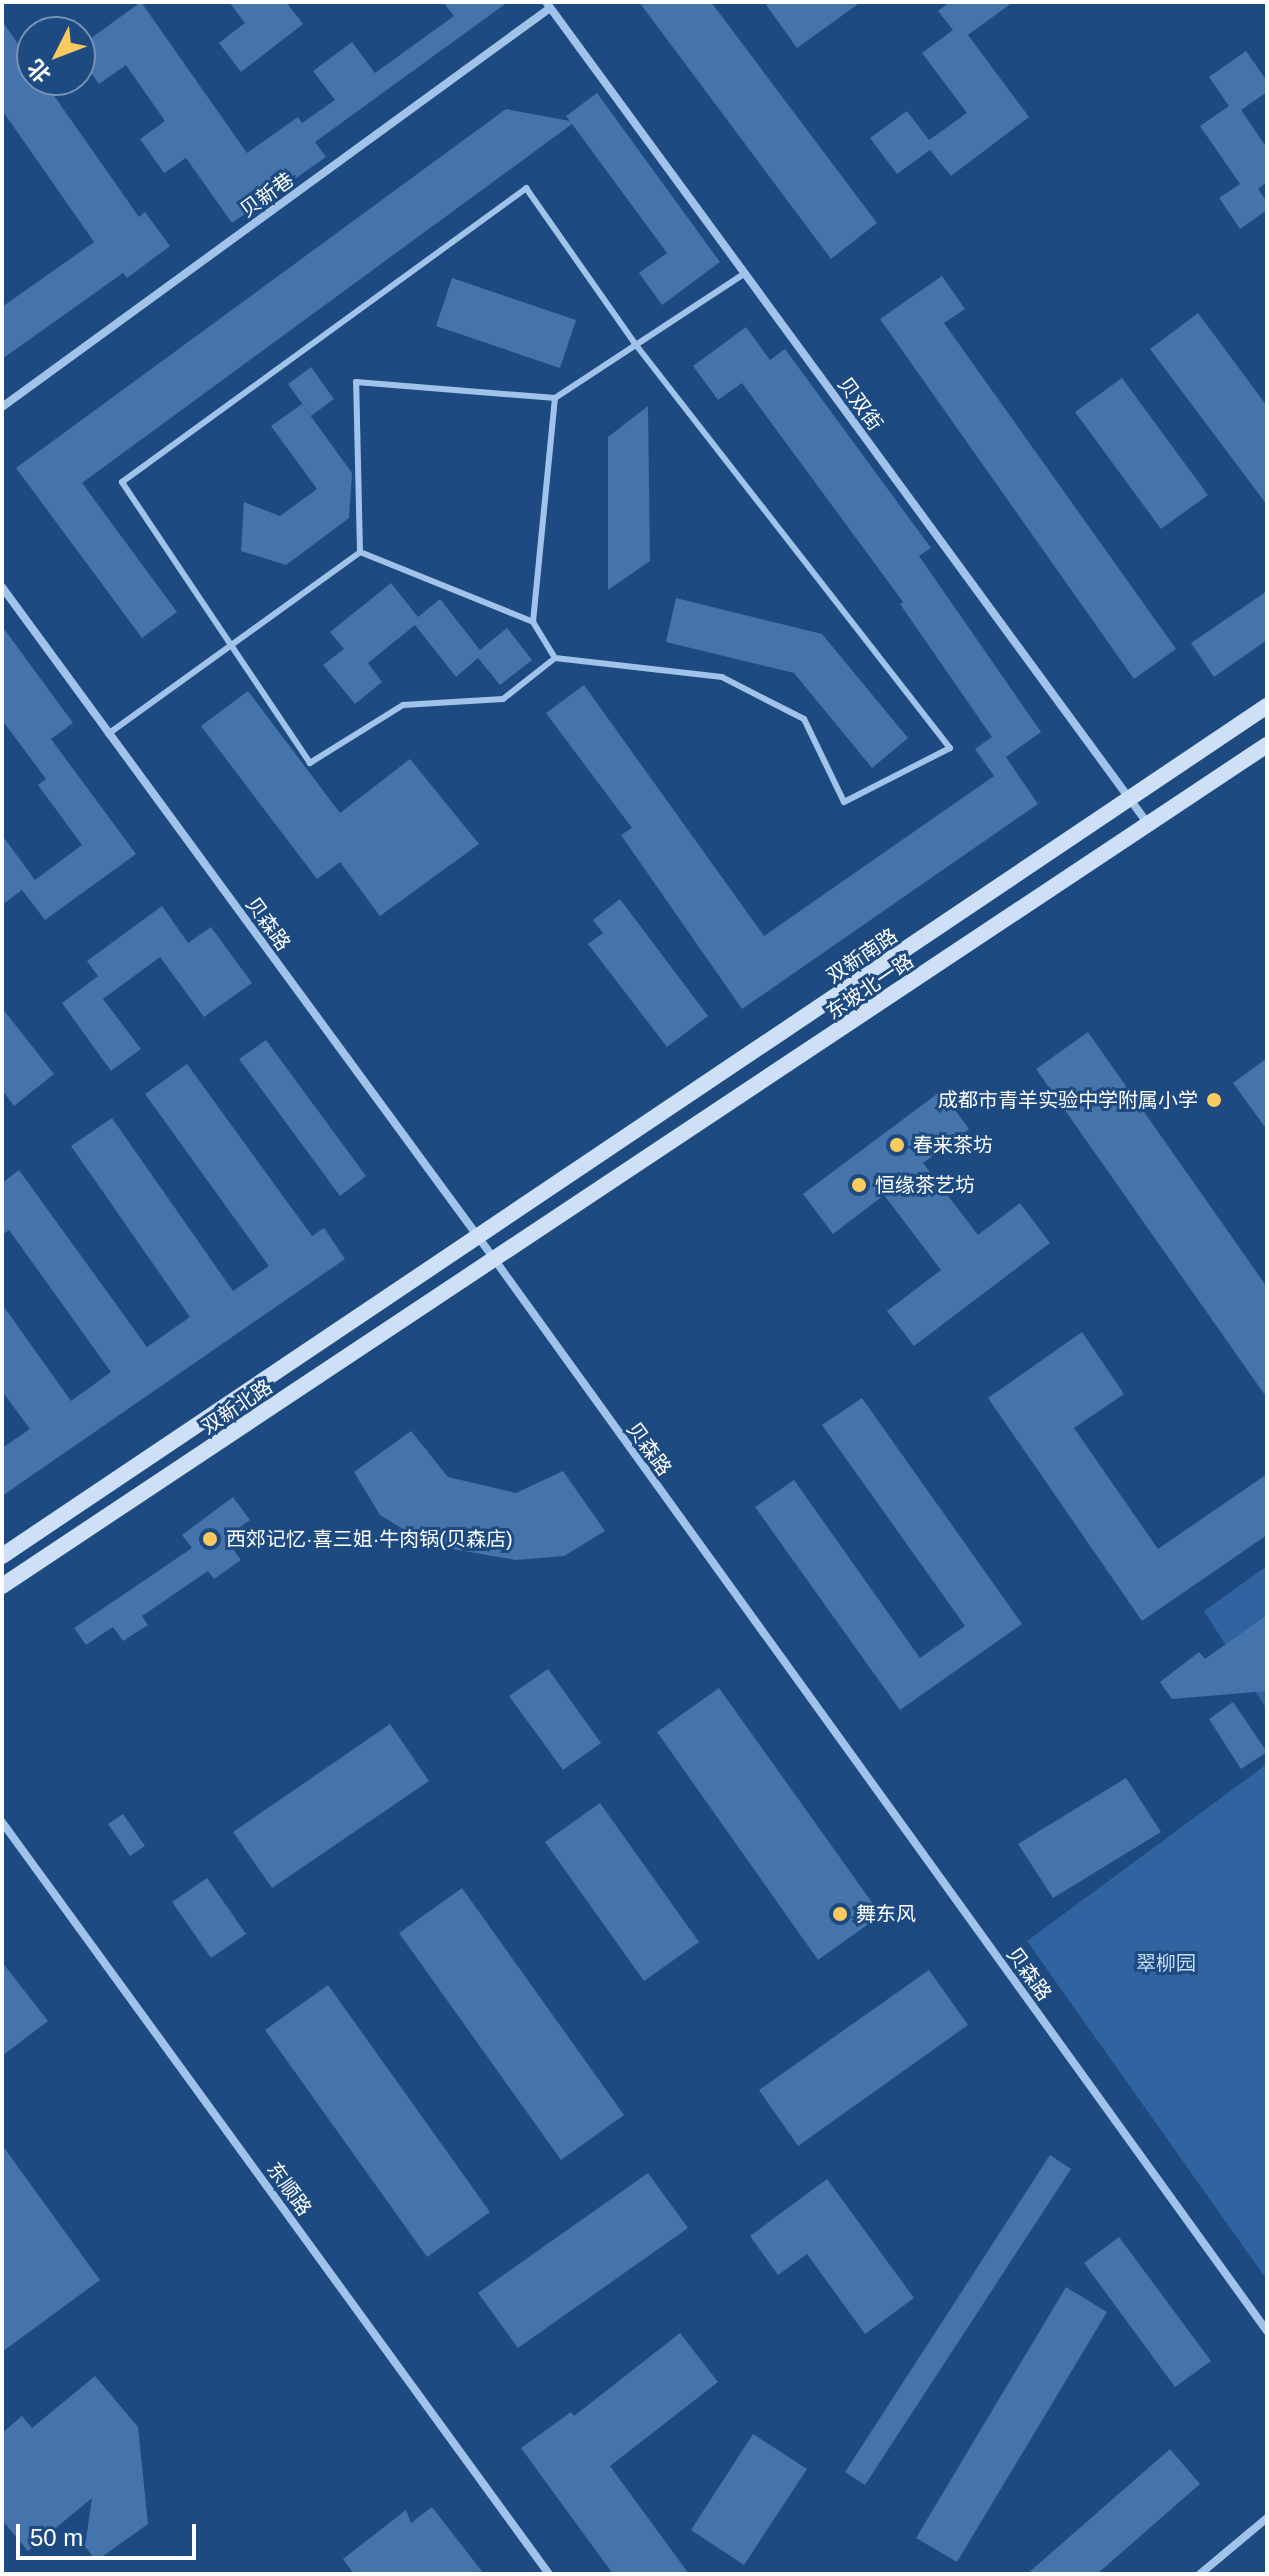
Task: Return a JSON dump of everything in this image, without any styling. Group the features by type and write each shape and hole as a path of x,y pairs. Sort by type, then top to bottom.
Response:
{"street":[{"name":"贝双街","path":"548,5 1149,826"},
{"name":"贝新巷","path":"2,407 548,5"},
{"name":"贝森路","path":"2,587 479,1238 1267,2331"},
{"name":"双新南路","path":"479,1238 1267,706"},
{"name":"东坡北一路","path":"493,1260 1267,745"},
{"name":"双新北路","path":"2,1556 479,1238"},
{"name":"双新北路","path":"2,1586 493,1260"},
{"name":"东顺路","path":"2,1822 549,2574"},
{"path":"1200,2574 1267,2518"}],"lane":[{"path":"526,188 636,345 950,748 844,802 804,719 722,677 555,658 503,699 403,705 310,763 122,482 526,188"},
{"path":"360,552 356,382 555,398 745,273"},
{"path":"533,622 555,398"},
{"path":"360,552 533,622 555,658"},
{"path":"108,734 360,552"}],"green space":[{"path":"1267,1566 1267,1710 1204,1611"},
{"name":"翠柳园","path":"1267,1764 1267,2280 1027,1941"}],"building":[{"path":"141,2 247,153 298,117 302,123 335,100 313,71 352,42 375,73 454,16 443,2 508,2 315,142 326,157 232,223 186,158 164,173 140,139 165,121 126,65 99,84 96,80 96,34"},
{"path":"229,2 286,2 303,24 241,72 219,43 245,23"},
{"path":"639,2 711,2 877,223 831,259"},
{"path":"764,2 861,2 797,48"},
{"path":"950,2 1013,2 968,35 1029,117 951,176 930,150 897,174 870,138 907,111 929,140 967,113 922,53 953,30 938,11"},
{"path":"2,21 16,41 16,96 54,96 139,217 145,212 170,246 127,278 123,273 2,359 2,307 94,242 2,110"},
{"path":"1246,51 1267,81 1267,92 1241,110 1267,148 1267,182 1258,189 1267,202 1267,210 1240,229 1219,198 1240,184 1200,126 1229,106 1209,77"},
{"path":"597,93 720,262 662,305 639,273 667,253 572,124 82,483 177,612 142,638 16,468 506,109 570,121 566,116"},
{"path":"942,276 965,309 944,323 1176,649 1134,679 880,319"},
{"path":"452,278 576,320 560,368 436,326"},
{"path":"1198,313 1267,406 1267,505 1150,349"},
{"path":"746,327 770,360 785,349 931,548 919,556 1041,732 1006,757 1038,804 742,1009 621,835 632,828 546,713 584,685 764,936 994,776 975,749 992,737 900,604 903,602 742,383 718,400 693,366"},
{"path":"311,367 334,399 311,416 288,384"},
{"path":"1122,378 1208,495 1161,529 1075,412"},
{"path":"302,404 352,473 349,518 286,565 241,551 244,502 280,516 317,489 271,426"},
{"path":"648,406 650,561 608,590 608,437"},
{"path":"391,583 418,617 440,599 480,650 507,628 532,660 500,685 478,658 456,677 415,625 368,663 382,682 355,704 323,665 344,649 330,632"},
{"path":"1267,591 1267,640 1214,677 1191,643"},
{"path":"676,598 822,634 908,738 872,768 794,673 666,642"},
{"path":"2,626 73,723 51,739 136,854 45,920 22,890 2,905 2,835 35,880 82,845 38,785 46,779 2,720"},
{"path":"248,691 340,813 410,759 479,844 380,916 340,862 317,879 201,726"},
{"path":"620,899 708,1016 667,1047 588,944 603,933 593,920"},
{"path":"162,906 188,943 211,927 252,983 204,1017 160,957 103,999 141,1049 111,1071 62,1003 98,976 87,961"},
{"path":"2,1008 54,1074 14,1106 2,1090"},
{"path":"1088,1032 1267,1287 1267,1398 1036,1069"},
{"path":"266,1040 366,1176 340,1196 239,1059"},
{"path":"1267,1058 1267,1130 1233,1083"},
{"path":"187,1064 312,1236 324,1228 345,1259 2,1496 2,1448 30,1429 2,1391 2,1304 71,1401 111,1372 9,1230 2,1235 2,1183 19,1170 147,1347 190,1317 71,1146 112,1118 233,1291 269,1266 145,1094"},
{"path":"941,1091 969,1129 923,1163 978,1235 1020,1203 1050,1243 914,1346 887,1311 941,1270 884,1195 833,1234 803,1194"},
{"path":"1082,1332 1124,1394 1074,1428 1158,1549 1267,1474 1267,1535 1142,1621 988,1398"},
{"path":"862,1398 1022,1624 900,1710 755,1507 794,1480 920,1658 965,1626 822,1425"},
{"path":"411,1431 448,1477 516,1493 563,1471 605,1531 564,1556 516,1560 429,1545 380,1515 354,1472"},
{"path":"233,1497 250,1520 225,1538 241,1560 214,1579 208,1571 142,1616 148,1625 123,1641 113,1627 86,1645 74,1628 192,1548 182,1535"},
{"path":"1267,1615 1267,1691 1172,1699 1160,1682 1199,1652 1205,1659"},
{"path":"548,1669 601,1743 563,1770 509,1696"},
{"path":"719,1688 881,1915 818,1960 657,1732"},
{"path":"1233,1702 1267,1752 1241,1769 1209,1719"},
{"path":"390,1724 429,1781 272,1888 233,1832"},
{"path":"1126,1778 1161,1832 1053,1898 1018,1844"},
{"path":"600,1803 699,1942 644,1981 545,1842"},
{"path":"123,1814 145,1846 130,1856 108,1824"},
{"path":"207,1878 246,1934 211,1958 172,1902"},
{"path":"462,1888 624,2115 561,2160 399,1933"},
{"path":"2,1962 48,2021 2,2056"},
{"path":"929,1970 968,2025 798,2146 759,2090"},
{"path":"328,1985 490,2212 427,2257 265,2030"},
{"path":"2,2145 100,2280 2,2352"},
{"path":"1050,2155 1071,2169 865,2485 845,2472"},
{"path":"648,2173 688,2228 518,2348 478,2293"},
{"path":"827,2179 914,2298 865,2334 807,2254 778,2275 750,2236"},
{"path":"1119,2237 1211,2361 1175,2387 1084,2263"},
{"path":"1066,2287 1107,2312 957,2562 916,2538"},
{"path":"680,2333 718,2382 610,2466 689,2574 613,2574 521,2448 571,2412 574,2416"},
{"path":"95,2376 138,2427 148,2524 96,2561 85,2546 92,2498 28,2551 2,2520 2,2433 22,2416 32,2428"},
{"path":"753,2434 807,2469 744,2565 691,2530"},
{"path":"1170,2449 1200,2484 1097,2574 1027,2574"},
{"path":"432,2507 484,2574 354,2574 343,2559 406,2510 411,2523"}],"place":[{"name":"成都市青羊实验中学附属小学","path":"1214,1100"},
{"name":"春来茶坊","path":"897,1145"},
{"name":"恒缘茶艺坊","path":"859,1185"},
{"name":"西郊记忆·喜三姐·牛肉锅(贝森店)","path":"210,1539"},
{"name":"舞东风","path":"840,1914"}]}
